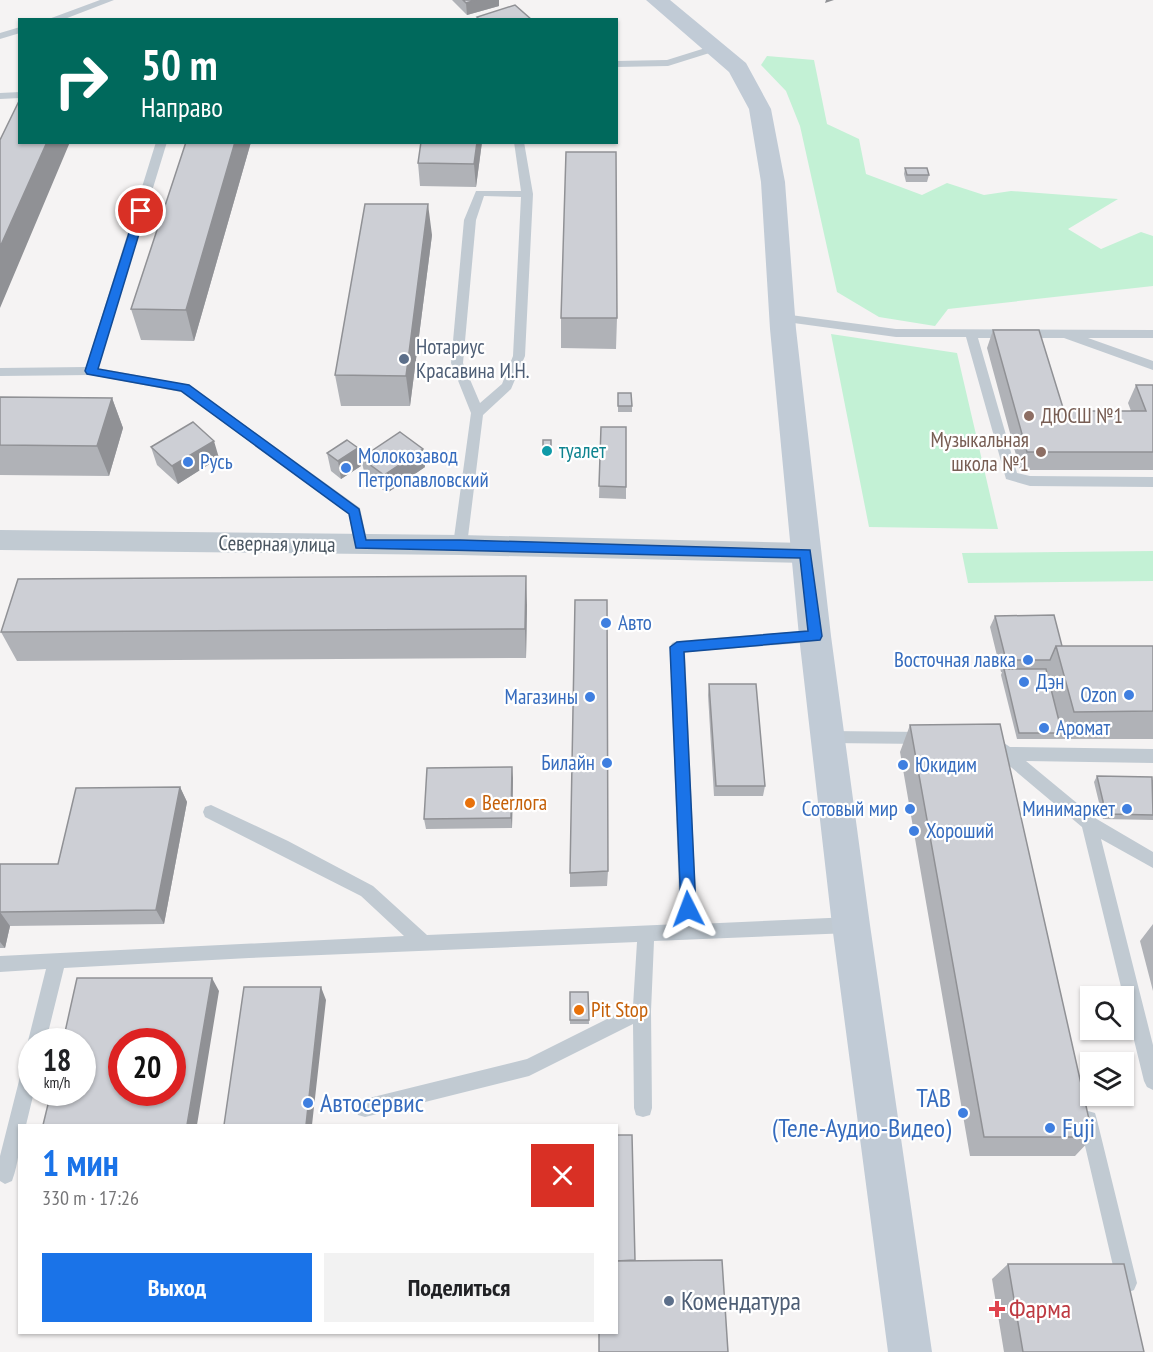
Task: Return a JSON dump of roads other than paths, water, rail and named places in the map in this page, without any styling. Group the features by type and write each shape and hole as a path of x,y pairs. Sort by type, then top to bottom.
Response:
{"main road":[{"path":"657,0 738,68 760,109 773,182 783,318 815,636 851,925 910,1352"}],"street":[{"name":"Северная улица","path":"0,540 460,545 806,553"}],"lane":[{"path":"57,18 109,0"},
{"path":"0,36 18,31"},
{"path":"618,64 668,63 715,48"},
{"path":"0,96 18,95"},
{"path":"91,371 161,144"},
{"path":"477,413 507,386 519,356 527,194 519,144"},
{"path":"460,545 477,413 457,363 470,220 480,193 527,194"},
{"path":"783,318 896,333 1153,334"},
{"path":"971,333 1011,476 1030,481 1153,482"},
{"path":"1065,334 1153,366"},
{"path":"0,372 91,371 185,388 355,512 361,545"},
{"path":"689,933 677,647 815,636"},
{"path":"829,737 945,738"},
{"path":"978,739 989,739 1089,823 1153,861"},
{"path":"1005,754 1153,756"},
{"path":"1005,754 1011,777"},
{"path":"211,812 367,891 425,944"},
{"path":"1089,823 1153,1081"},
{"path":"0,964 851,925"},
{"path":"643,1107 642,1011 646,935"},
{"path":"40,1028 57,960"},
{"path":"365,1108 530,1067 642,1011"},
{"path":"5,1174 22,1106"},
{"path":"1085,1106 1130,1295"}],"place":[{"name":"Нотариус Красавина И.Н.","path":"404,359"},
{"name":"ДЮСШ №1","path":"1029,416"},
{"name":"туалет","path":"547,451"},
{"name":"Музыкальная школа №1","path":"1041,452"},
{"name":"Русь","path":"188,462"},
{"name":"Молокозавод Петропавловский","path":"346,468"},
{"name":"Авто","path":"606,623"},
{"name":"Восточная лавка","path":"1028,660"},
{"name":"Дэн","path":"1024,682"},
{"name":"Ozon","path":"1129,695"},
{"name":"Магазины","path":"590,697"},
{"name":"Аромат","path":"1044,728"},
{"name":"Билайн","path":"607,763"},
{"name":"Юкидим","path":"903,765"},
{"name":"Beerлога","path":"470,803"},
{"name":"Сотовый мир","path":"910,809"},
{"name":"Минимаркет","path":"1127,809"},
{"name":"Хороший","path":"914,831"},
{"name":"Pit Stop","path":"579,1010"},
{"name":"Автосервис","path":"308,1103"},
{"name":"ТАВ (Теле-Аудио-Видео)","path":"963,1113"},
{"name":"Fuji","path":"1050,1128"},
{"name":"Комендатура","path":"669,1301"},
{"name":"Фарма","path":"997,1309"}]}
